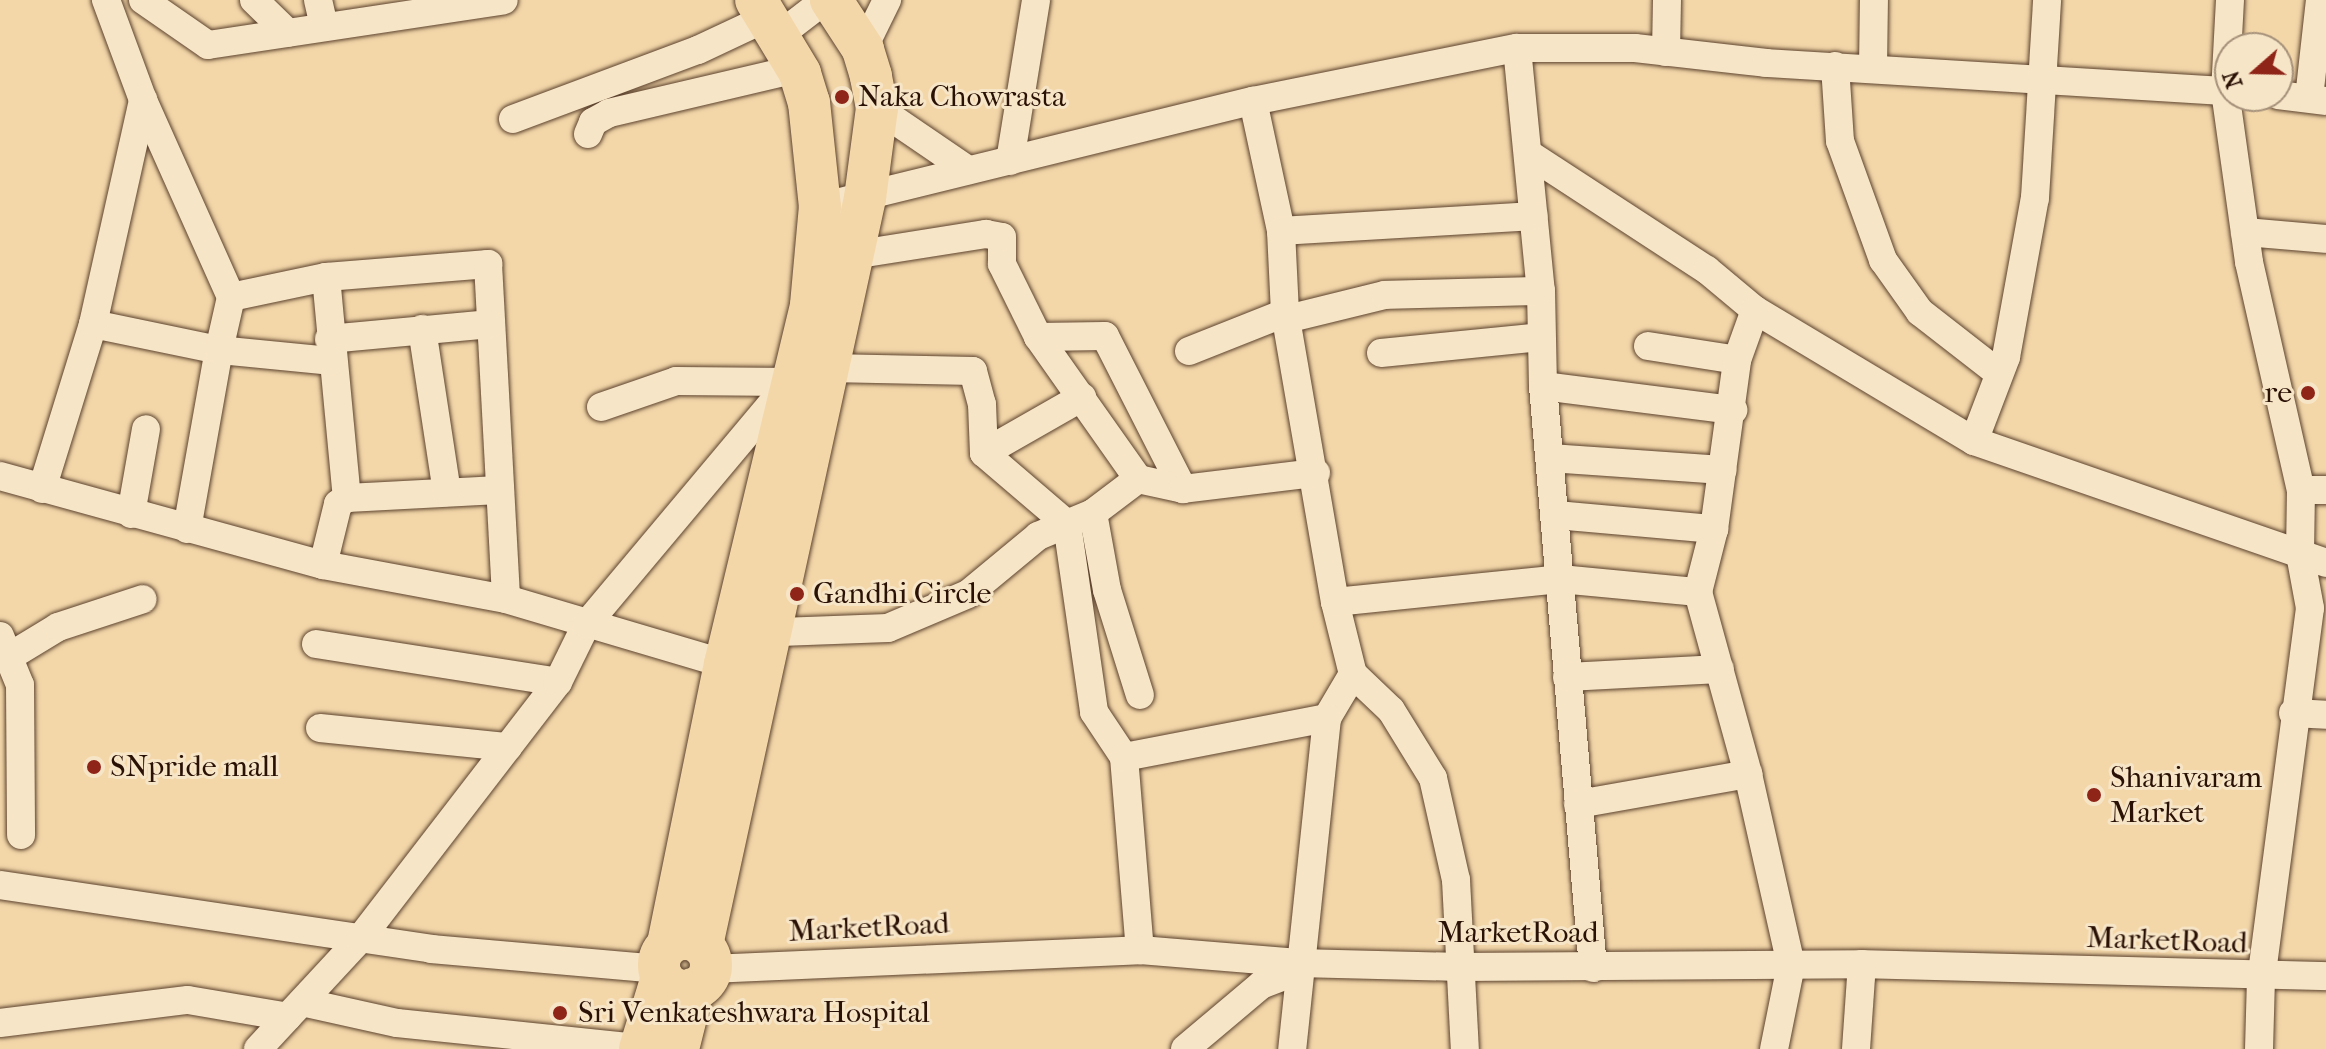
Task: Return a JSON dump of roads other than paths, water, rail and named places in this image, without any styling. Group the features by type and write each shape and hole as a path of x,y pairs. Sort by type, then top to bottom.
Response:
{"highway":[{"path":"678,1049 682,966 725,664 805,376 853,255 865,198 877,108 863,49 831,0"},
{"path":"640,1048 682,966 771,614 805,376 820,207 809,103 774,31"}],"street":[{"path":"106,0 143,100 231,297 187,529"},
{"path":"143,0 208,45 288,33 321,12 504,0"},
{"path":"254,0 288,33"},
{"path":"588,134 593,122 774,31 825,0"},
{"path":"863,49 887,0"},
{"path":"1010,161 1036,0"},
{"path":"1666,52 1667,0"},
{"path":"1873,68 1874,0"},
{"path":"1974,441 1997,372 2006,357 2035,198 2045,79 2047,0"},
{"path":"2229,32 2230,0"},
{"path":"2294,97 2318,99 2320,0"},
{"path":"513,119 698,50 774,31"},
{"path":"1517,48 1541,291 1543,386 1593,968"},
{"path":"820,207 1253,101 1517,48 1666,52 2214,90"},
{"path":"1835,66 1840,141 1883,260 1920,312 1997,372"},
{"path":"42,489 93,324 143,100"},
{"path":"1253,101 1281,231 1286,316 1316,473 1335,602 1353,674 1391,710 1433,778 1456,880 1465,1049"},
{"path":"877,108 968,170"},
{"path":"2230,112 2245,232 2313,490 2310,608 2293,713 2261,978 2259,1049"},
{"path":"1529,154 1707,270 1755,310 1974,441 2313,559"},
{"path":"1281,231 1534,216"},
{"path":"2245,232 2326,239"},
{"path":"853,255 986,234 1002,237 1002,264 1038,337 1138,479 1183,489 1316,473"},
{"path":"231,297 326,277 488,264 506,599"},
{"path":"326,277 330,350 347,498"},
{"path":"1189,351 1286,316 1385,295 1541,291"},
{"path":"1755,310 1737,360 1733,410 1714,529 1698,592 1748,774 1791,965 1774,1049"},
{"path":"93,324 219,350 330,350 422,329 490,324"},
{"path":"422,329 447,492"},
{"path":"1038,337 1105,336 1183,489"},
{"path":"1381,353 1540,337"},
{"path":"1648,346 1737,360"},
{"path":"601,407 676,381 973,371 982,404 984,453 1067,524 1094,712 1124,757 1140,950"},
{"path":"258,1049 360,939 558,682 586,625 805,376"},
{"path":"1543,386 1733,410"},
{"path":"984,453 1082,397"},
{"path":"131,514 146,429"},
{"path":"1550,458 1723,470"},
{"path":"0,476 323,565 506,599 725,664"},
{"path":"771,614 780,632 888,628 968,594 1038,536 1093,513 1138,479"},
{"path":"323,565 338,504 347,498 499,490"},
{"path":"1093,513 1107,590 1140,695"},
{"path":"1556,515 1714,529"},
{"path":"1335,602 1560,579 1698,592"},
{"path":"21,835 20,685 6,646 143,599"},
{"path":"316,644 558,682"},
{"path":"1567,677 1720,669"},
{"path":"1292,1049 1298,967 1327,718 1353,674"},
{"path":"2293,713 2326,715"},
{"path":"1124,757 1327,718"},
{"path":"320,728 508,747"},
{"path":"1578,804 1748,774"},
{"name":"MarketRoad","path":"0,885 360,939 682,966 1140,950 1298,967 1593,968 1862,964 2261,978 2326,976"},
{"path":"1856,1049 1862,964"},
{"path":"1185,1049 1261,985 1298,967"},
{"path":"0,1023 188,1000 640,1048"}],"place":[{"name":"Naka Chowrasta","path":"842,97"},
{"name":"re","path":"2308,393"},
{"name":"Gandhi Circle","path":"797,594"},
{"name":"SNpride mall","path":"94,767"},
{"name":"Shanivaram Market","path":"2094,795"},
{"name":"Sri Venkateshwara Hospital","path":"560,1013"}]}
